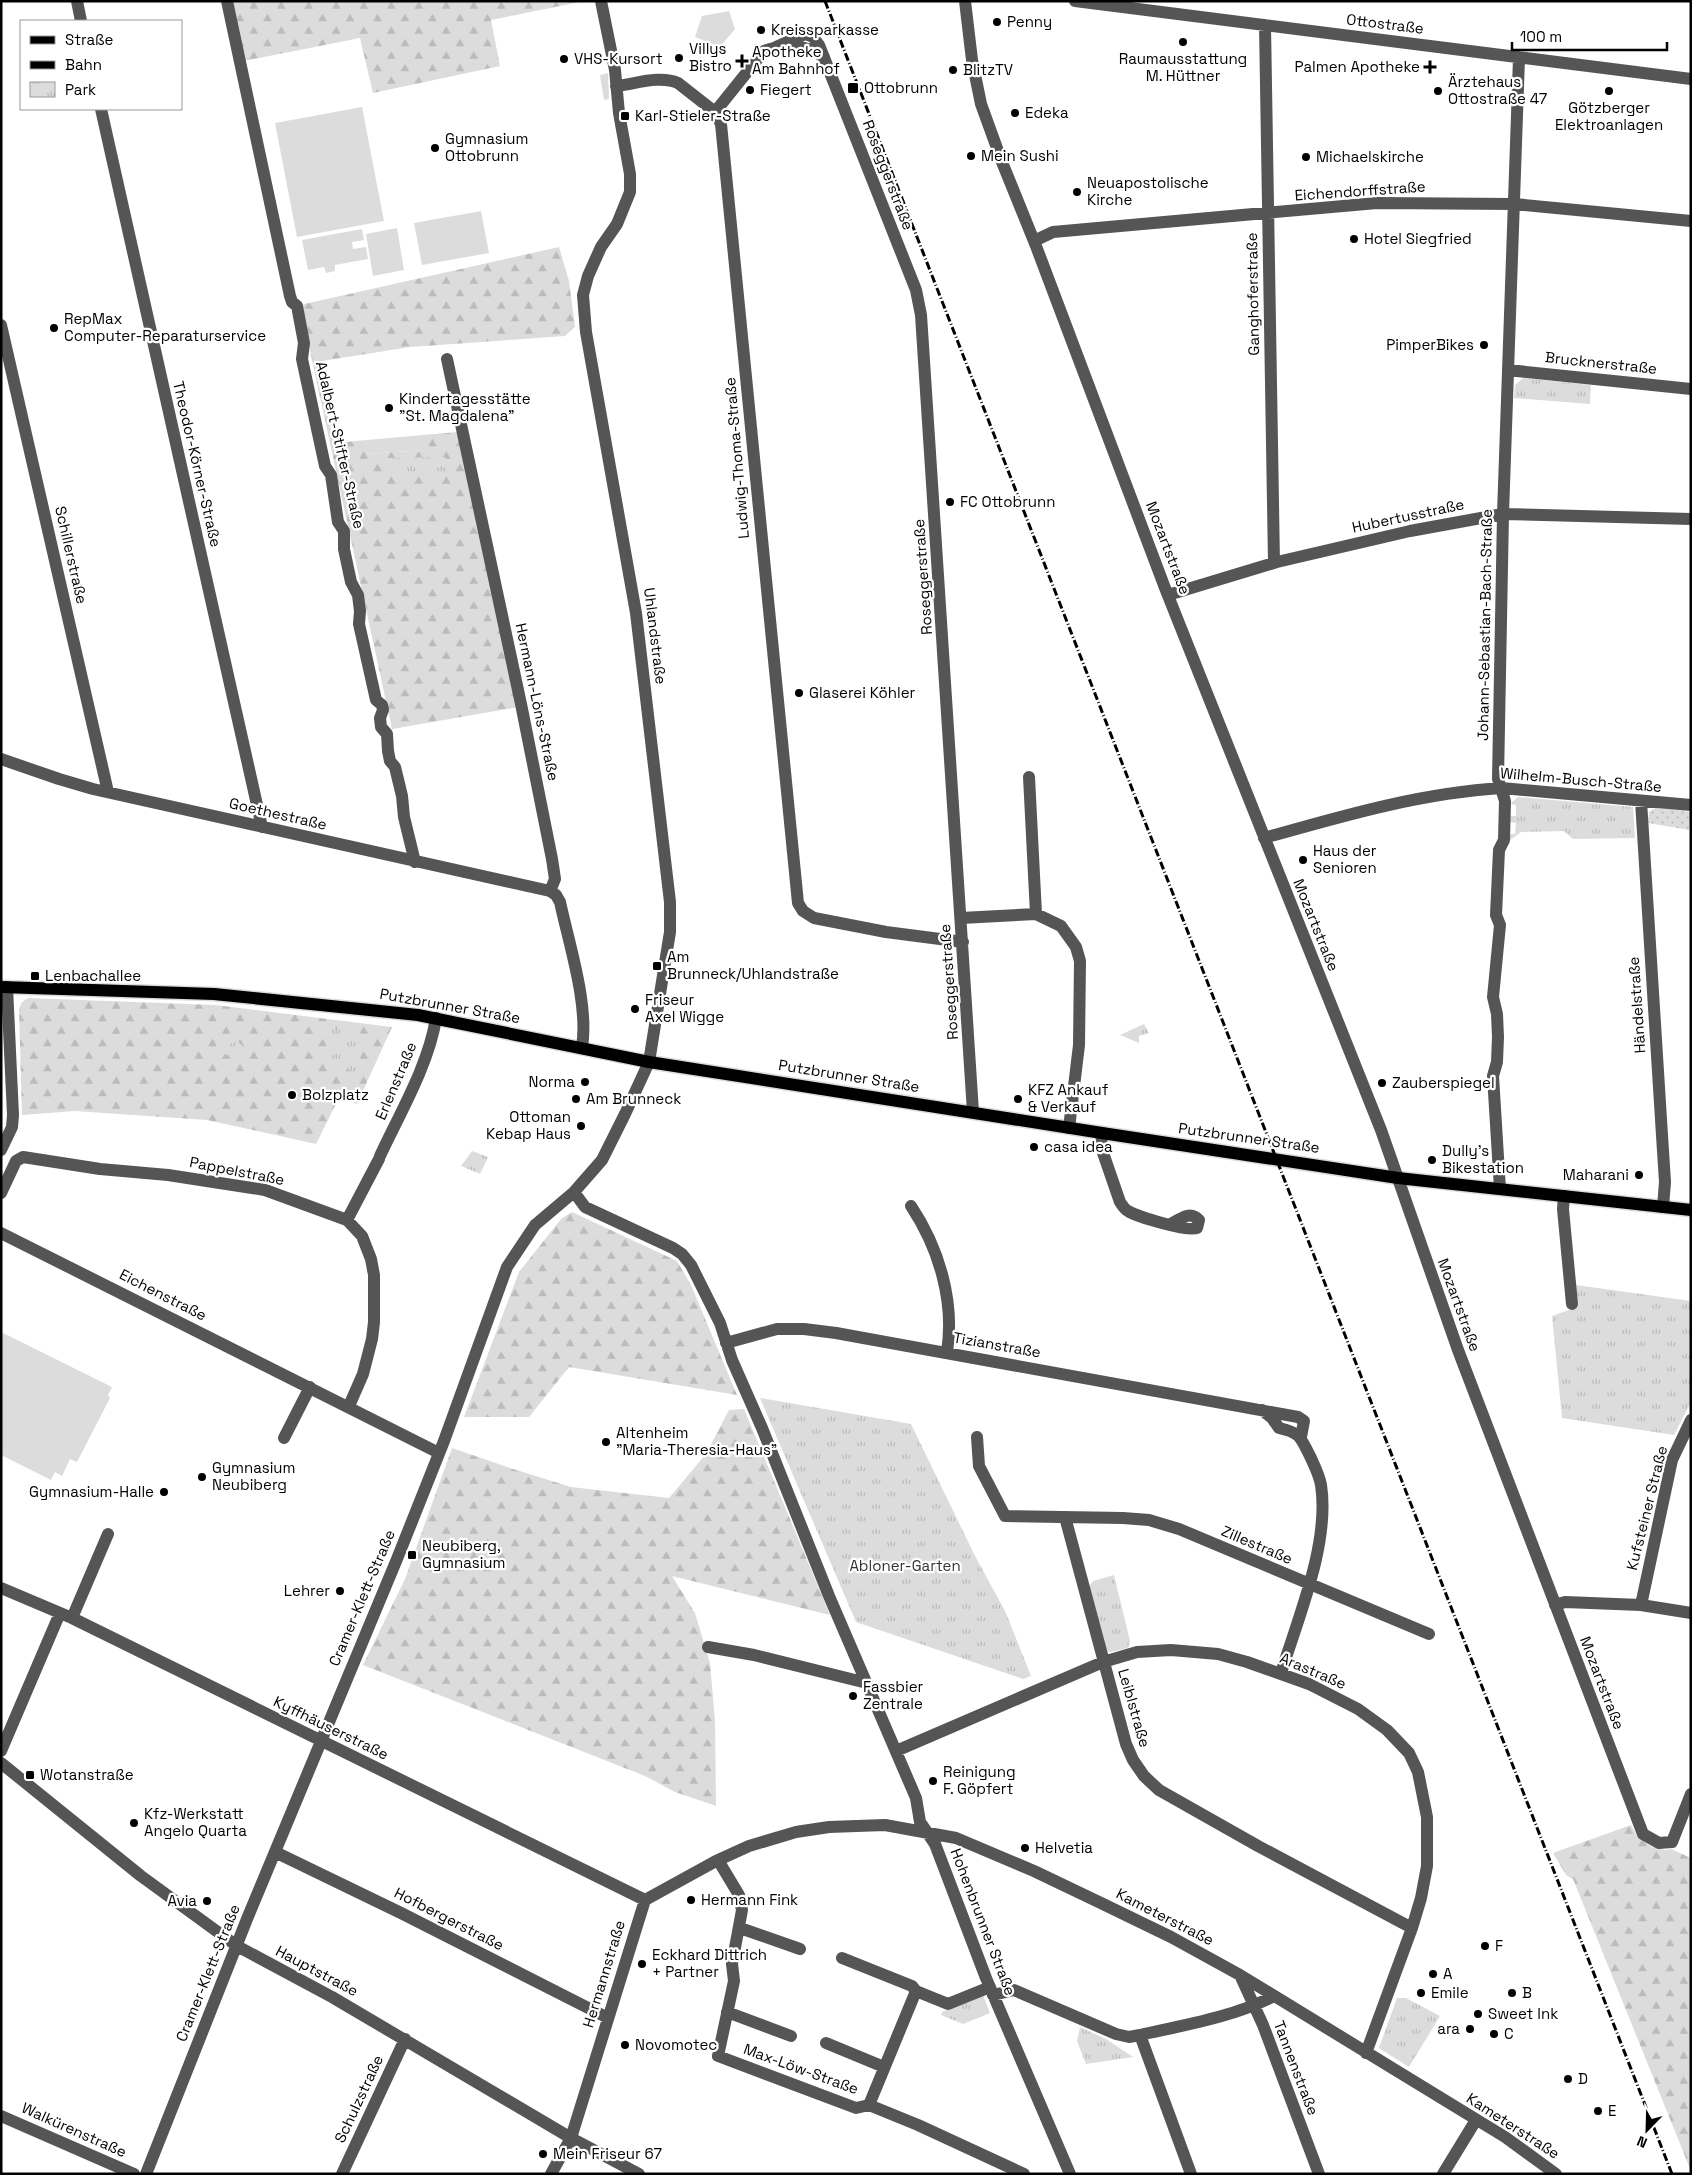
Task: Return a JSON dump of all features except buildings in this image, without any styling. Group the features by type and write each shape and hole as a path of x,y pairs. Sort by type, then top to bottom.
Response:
{"main road":[{"name":"Putzbrunner Straße","path":"4,987 214,994 436,1018 649,1062 1102,1133 1398,1178 1691,1210"}],"street":[{"path":"77,1 81,20"},
{"name":"Adalbert-Stifter-Straße","path":"227,1 290,296 292,302 297,306 304,343 302,359 325,466 331,475 333,484 338,522 344,531 344,549 351,582 358,595 359,624 376,700 382,705 383,710 380,718 382,728 387,734 390,761 395,767 415,862"},
{"path":"601,1 615,70 616,86 662,79 671,80 678,83 715,112"},
{"name":"Mozartstraße","path":"966,1 972,60 981,104 1002,162 1034,241 1168,594 1398,1178 1449,1327 1643,1834 1651,1840 1666,1844 1672,1842 1691,1794"},
{"name":"Ottostraße","path":"1075,1 1691,79"},
{"name":"Ganghoferstraße","path":"1265,25 1274,563"},
{"name":"Roseggerstraße","path":"715,112 764,51 805,34 813,37 825,58 916,290 921,316 973,1112"},
{"name":"Johann-Sebastian-Bach-Straße","path":"1500,1189 1493,1076 1497,1062 1497,1014 1493,997 1500,925 1496,915 1499,850 1504,840 1505,801 1498,778 1503,514 1519,58"},
{"name":"Uhlandstraße","path":"616,86 630,174 630,192 617,224 592,264 583,295 586,332 636,613 670,902 670,932 649,1062"},
{"name":"Theodor-Körner-Straße","path":"101,110 262,827"},
{"name":"Ludwig-Thoma-Straße","path":"715,112 720,124 723,144 796,894 803,911 814,918 886,932 963,942"},
{"name":"Eichendorffstraße","path":"1034,241 1053,232 1377,203 1514,204 1691,221"},
{"name":"Schillerstraße","path":"1,325 108,792"},
{"name":"Hermann-Löns-Straße","path":"448,359 545,821 554,871 554,879 550,891"},
{"name":"Brucknerstraße","path":"1508,370 1691,389"},
{"name":"Hubertusstraße","path":"1168,594 1274,563 1410,531 1503,514 1691,519"},
{"name":"Goethestraße","path":"1,759 59,779 108,792 550,891"},
{"path":"1029,777 1036,914"},
{"name":"Wilhelm-Busch-Straße","path":"1264,838 1406,800 1502,788 1691,805"},
{"name":"Händelstraße","path":"1641,801 1664,1167 1663,1206"},
{"path":"550,891 556,894 560,902 575,971 583,1013 582,1047"},
{"path":"961,918 1036,914 1055,923 1068,934 1076,947 1080,961 1079,1045 1070,1128"},
{"path":"1,1150 12,1127 13,1115 4,987"},
{"name":"Erlenstraße","path":"347,1220 380,1157 418,1074 432,1036 436,1018"},
{"name":"Cramer-Klett-Straße","path":"146,2174 320,1741 439,1453 508,1267 535,1225 574,1192 602,1160 649,1062"},
{"path":"1102,1133 1101,1147 1120,1202 1126,1210 1171,1224"},
{"name":"Pappelstraße","path":"1,1193 16,1161 23,1157 84,1167 168,1174 265,1190 347,1220 362,1236 371,1259 374,1275 372,1339 363,1374 349,1406"},
{"name":"Hohenbrunner Straße","path":"574,1192 585,1207 673,1248 682,1254 691,1265 716,1315 829,1596 916,1798 920,1822 935,1844 992,1991 1070,2174"},
{"path":"1564,1196 1563,1209 1572,1304"},
{"path":"911,1206 925,1226 944,1284 950,1315 947,1352"},
{"name":"Eichenstraße","path":"1,1233 349,1406 439,1453"},
{"name":"Tizianstraße","path":"726,1343 777,1329 804,1329 947,1352 1301,1418 1304,1421 1301,1438 1321,1485 1320,1534 1317,1556 1281,1673"},
{"path":"284,1438 310,1387"},
{"name":"Kufsteiner Straße","path":"1641,1605 1672,1460 1691,1420"},
{"path":"977,1438 979,1466 1005,1516 1065,1517"},
{"name":"Zillestraße","path":"1065,1517 1148,1520 1179,1529 1429,1634"},
{"name":"Leiblstraße","path":"1065,1517 1126,1744 1132,1760 1144,1776 1159,1790 1258,1846 1412,1928"},
{"path":"1,1751 108,1534"},
{"name":"Kyffhäuserstraße","path":"1,1588 66,1616 645,1900"},
{"path":"1555,1605 1565,1602 1641,1605 1691,1613"},
{"path":"708,1647 754,1655 867,1684"},
{"name":"Arastraße","path":"896,1751 1103,1662 1137,1652 1195,1651 1247,1662 1281,1673 1358,1709 1387,1730 1409,1753 1418,1772 1427,1817 1428,1838 1425,1880 1412,1928 1366,2052"},
{"name":"Hauptstraße","path":"1,1764 148,1881 237,1946 332,1997 572,2138 639,2174"},
{"name":"Kameterstraße","path":"718,1860 749,1846 776,1837 828,1827 885,1825 956,1838 1034,1871 1171,1937 1240,1975 1522,2148 1556,2174"},
{"name":"Hofbergerstraße","path":"275,1852 401,1912 608,2018"},
{"path":"645,1900 718,1860"},
{"name":"Max-Löw-Straße","path":"718,1860 739,1895 742,1910 732,1964 734,1981 718,2056 856,2108 869,2105 918,2125 1024,2174"},
{"name":"Hermannstraße","path":"552,2174 572,2138 645,1900"},
{"path":"740,1928 800,1949"},
{"path":"842,1958 912,1986 916,1991 948,2004 992,1991 1014,1990 1116,2034 1129,2037 1222,2016 1255,2006 1274,1996"},
{"name":"Tannenstraße","path":"1240,1975 1255,2006 1319,2174"},
{"path":"869,2105 916,1991"},
{"name":"Max-Löw-Straße","path":"727,2012 790,2036"},
{"path":"1140,2035 1191,2174"},
{"name":"Schulzstraße","path":"342,2174 405,2039"},
{"path":"826,2043 884,2067"},
{"name":"Walkürenstraße","path":"1,2116 134,2174"},
{"path":"1443,2174 1476,2120"}],"green space":[{"path":"231,1 580,2 491,20 500,66 373,93 360,38 244,61"},
{"path":"729,11 735,29 720,47 695,37 702,16"},
{"path":"608,73 609,99 604,100 600,75"},
{"path":"362,107 384,221 297,237 275,123"},
{"path":"481,211 489,253 422,265 414,223"},
{"path":"397,228 404,270 373,276 366,234"},
{"path":"362,229 364,240 352,242 353,249 366,247 368,259 335,265 335,271 326,273 324,267 308,270 302,240"},
{"path":"559,247 569,281 575,327 565,336 410,347 316,362 334,443 367,440 369,454 423,450 422,435 458,432 519,707 392,729 300,305"},
{"path":"1523,378 1591,385 1590,404 1514,398 1515,385"},
{"path":"422,435 424,450 368,454 367,440"},
{"path":"445,457 445,474 402,475 389,469 386,458"},
{"path":"1518,797 1633,807 1635,838 1573,839 1564,831 1521,832 1509,841 1509,834 1515,834 1516,823 1509,822 1510,816 1516,816 1516,805 1510,804"},
{"path":"1657,807 1691,812 1689,830 1648,823 1649,812"},
{"path":"28,998 215,1005 392,1027 357,1104 340,1096 316,1144 207,1120 75,1111 22,1115 19,1009 22,1002"},
{"path":"1144,1024 1149,1033 1139,1036 1139,1043 1120,1035"},
{"path":"332,1028 368,1035 355,1072 320,1063"},
{"path":"235,1038 245,1049 236,1050 234,1057 224,1054"},
{"path":"472,1151 488,1157 480,1174 461,1166"},
{"path":"572,1212 677,1261 691,1285 737,1395 569,1367 529,1417 464,1417 519,1272 561,1219"},
{"path":"1576,1285 1691,1301 1691,1402 1674,1435 1562,1418 1552,1316 1577,1307"},
{"path":"1,1332 112,1387 108,1395 110,1398 77,1462 70,1459 62,1476 55,1472 51,1480 1,1455"},
{"name":"Abloner-Garten","path":"760,1398 911,1424 974,1554 1005,1611 1031,1676 1023,1679 856,1622"},
{"path":"744,1409 830,1615 672,1576 695,1613 710,1663 715,1721 716,1806 675,1792 645,1776 363,1665 405,1579 452,1448 571,1487 669,1498 706,1454 729,1410"},
{"path":"1114,1575 1130,1641 1128,1648 1111,1652 1106,1651 1089,1586 1093,1581"},
{"path":"1631,1825 1637,1836 1652,1847 1665,1850 1671,1849 1691,1858 1691,2171 1573,1879 1566,1875 1553,1853"},
{"path":"983,1995 990,2013 963,2024 941,2015 942,2012"},
{"path":"1397,1998 1406,1998 1440,2016 1409,2067 1379,2048"},
{"path":"1080,2027 1106,2039 1133,2057 1086,2064 1077,2041"}],"railway":[{"path":"825,1 1672,2174"}],"place":[{"name":"Penny","path":"997,22"},
{"name":"Kreissparkasse","path":"761,30"},
{"name":"Raumausstattung M. Hüttner","path":"1183,42"},
{"name":"Villys Bistro","path":"679,58"},
{"name":"VHS-Kursort","path":"564,59"},
{"name":"Apotheke Am Bahnhof","path":"742,61"},
{"name":"Palmen Apotheke","path":"1430,67"},
{"name":"BlitzTV","path":"953,70"},
{"name":"Ottobrunn","path":"853,88"},
{"name":"Fiegert","path":"750,90"},
{"name":"Ärztehaus Ottostraße 47","path":"1438,91"},
{"name":"Götzberger Elektroanlagen","path":"1609,91"},
{"name":"Edeka","path":"1015,113"},
{"name":"Karl-Stieler-Straße","path":"625,116"},
{"name":"Gymnasium Ottobrunn","path":"435,148"},
{"name":"Mein Sushi","path":"971,156"},
{"name":"Michaelskirche","path":"1306,157"},
{"name":"Neuapostolische Kirche","path":"1077,192"},
{"name":"Hotel Siegfried","path":"1354,239"},
{"name":"RepMax Computer-Reparaturservice","path":"54,328"},
{"name":"PimperBikes","path":"1484,345"},
{"name":"Kindertagesstätte \"St. Magdalena\"","path":"389,408"},
{"name":"FC Ottobrunn","path":"950,502"},
{"name":"Glaserei Köhler","path":"799,693"},
{"name":"Haus der Senioren","path":"1303,860"},
{"name":"Am Brunneck/Uhlandstraße","path":"657,966"},
{"name":"Lenbachallee","path":"35,976"},
{"name":"Friseur Axel Wigge","path":"635,1009"},
{"name":"Norma","path":"585,1082"},
{"name":"Zauberspiegel","path":"1382,1083"},
{"name":"Bolzplatz","path":"292,1095"},
{"name":"Am Brunneck","path":"576,1099"},
{"name":"KFZ Ankauf & Verkauf","path":"1018,1099"},
{"name":"Ottoman Kebap Haus","path":"581,1126"},
{"name":"casa idea","path":"1034,1147"},
{"name":"Dully's Bikestation","path":"1432,1160"},
{"name":"Maharani","path":"1639,1175"},
{"name":"Altenheim \"Maria-Theresia-Haus\"","path":"606,1442"},
{"name":"Gymnasium Neubiberg","path":"202,1477"},
{"name":"Gymnasium-Halle","path":"164,1492"},
{"name":"Neubiberg, Gymnasium","path":"412,1555"},
{"name":"Lehrer","path":"340,1591"},
{"name":"Fassbier Zentrale","path":"853,1696"},
{"name":"Wotanstraße","path":"30,1775"},
{"name":"Reinigung F. Göpfert","path":"933,1781"},
{"name":"Kfz-Werkstatt Angelo Quarta","path":"134,1823"},
{"name":"Helvetia","path":"1025,1848"},
{"name":"Hermann Fink","path":"691,1900"},
{"name":"Avia","path":"207,1901"},
{"name":"F","path":"1485,1946"},
{"name":"Eckhard Dittrich + Partner","path":"642,1964"},
{"name":"A","path":"1433,1974"},
{"name":"Emile","path":"1421,1993"},
{"name":"B","path":"1512,1993"},
{"name":"Sweet Ink","path":"1478,2014"},
{"name":"ara","path":"1470,2029"},
{"name":"C","path":"1494,2034"},
{"name":"Novomotec","path":"625,2045"},
{"name":"D","path":"1568,2079"},
{"name":"E","path":"1598,2111"},
{"name":"Mein Friseur 67","path":"543,2154"}]}
